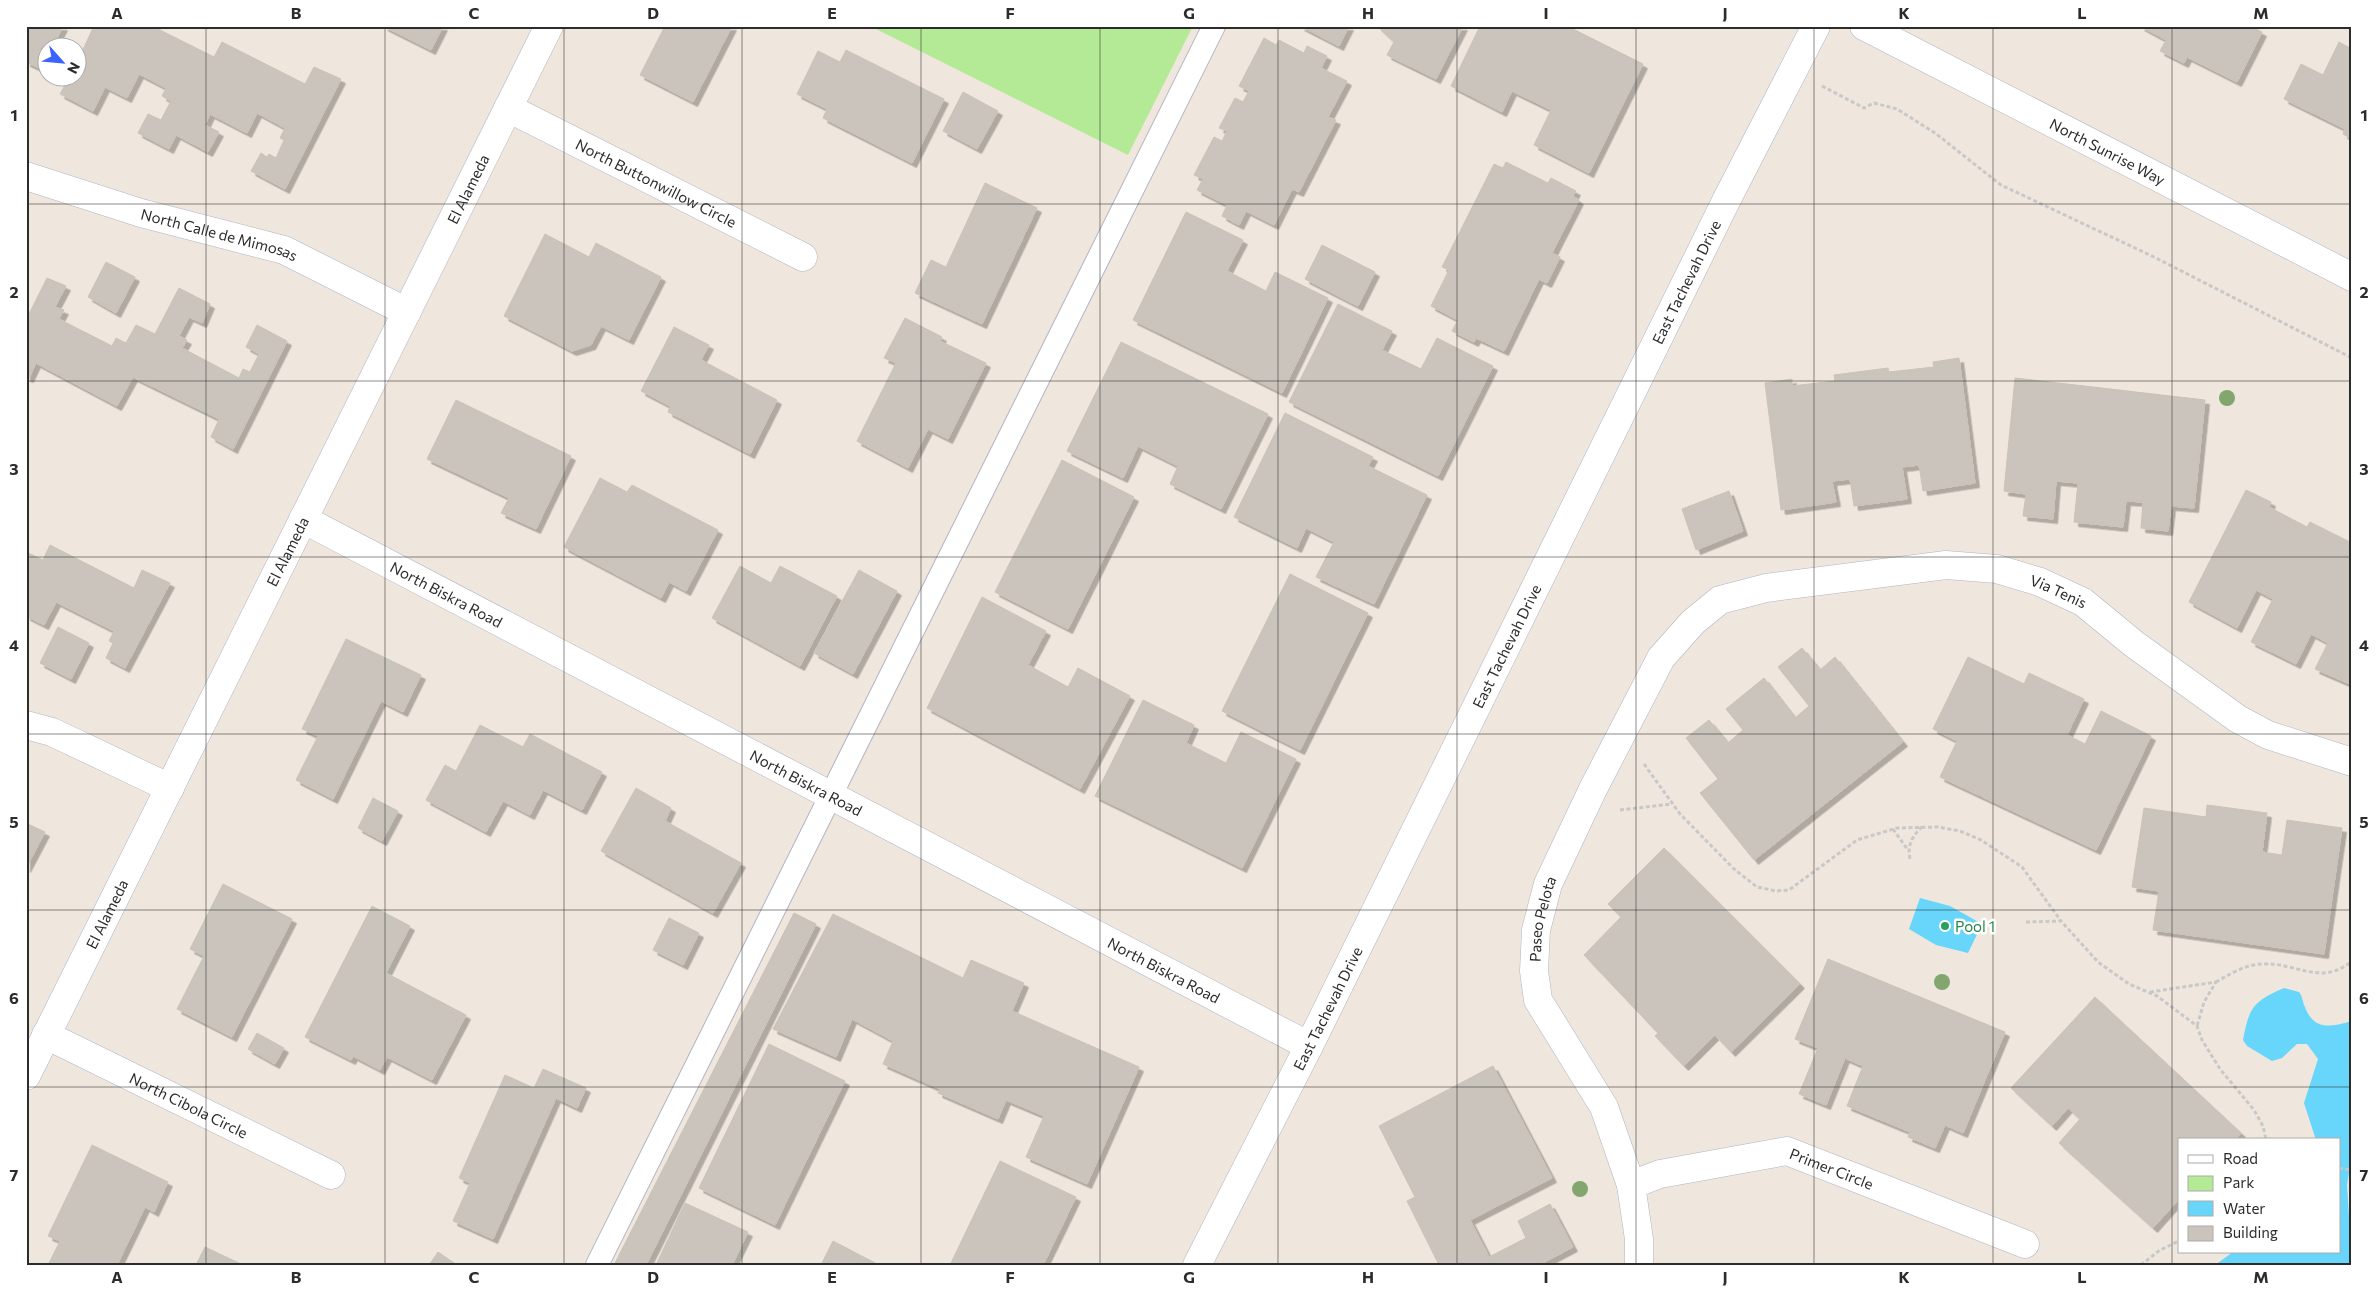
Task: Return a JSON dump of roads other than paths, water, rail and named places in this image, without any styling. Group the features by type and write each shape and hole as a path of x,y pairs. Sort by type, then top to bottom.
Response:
{"street":[{"name":"El Alameda","path":"26,1076 549,26"},
{"name":"East Tachevah Drive","path":"1197,1265 1309,1046 1792,70 1816,26"},
{"name":"North Sunrise Way","path":"1864,26 2352,277"},
{"name":"North Buttonwillow Circle","path":"508,108 803,257"},
{"name":"North Calle de Mimosas","path":"26,176 141,212 284,250 407,312"},
{"name":"North Biskra Road","path":"303,519 1309,1046"},
{"name":"Via Tenis","path":"1720,600 1766,588 1946,565 1997,570 2040,582 2082,602 2134,644 2238,719 2268,735 2352,762"},
{"name":"Paseo Pelota","path":"1639,1265 1639,1239 1631,1185 1604,1108 1538,1000 1534,971 1536,930 1548,884 1661,658 1693,622 1720,600"},
{"path":"26,725 52,732 170,788"},
{"name":"North Cibola Circle","path":"46,1035 332,1175"},
{"name":"Primer Circle","path":"1631,1185 1660,1174 1787,1150 2025,1244"}],"lane":[{"path":"597,1265 1214,26"}],"water":[{"name":"Pool 1","path":"1920,898 1950,906 1982,924 1968,953 1936,945 1909,929"},
{"path":"2284,988 2299,992 2309,1015 2318,1024 2330,1026 2352,1021 2352,1153 2347,1185 2352,1265 2215,1265 2230,1254 2340,1254 2340,1138 2315,1138 2304,1103 2318,1059 2307,1044 2297,1044 2282,1058 2272,1061 2247,1046 2243,1040 2254,1006 2266,997"}],"place":[{"name":"Pool 1","path":"1945,926"}]}
